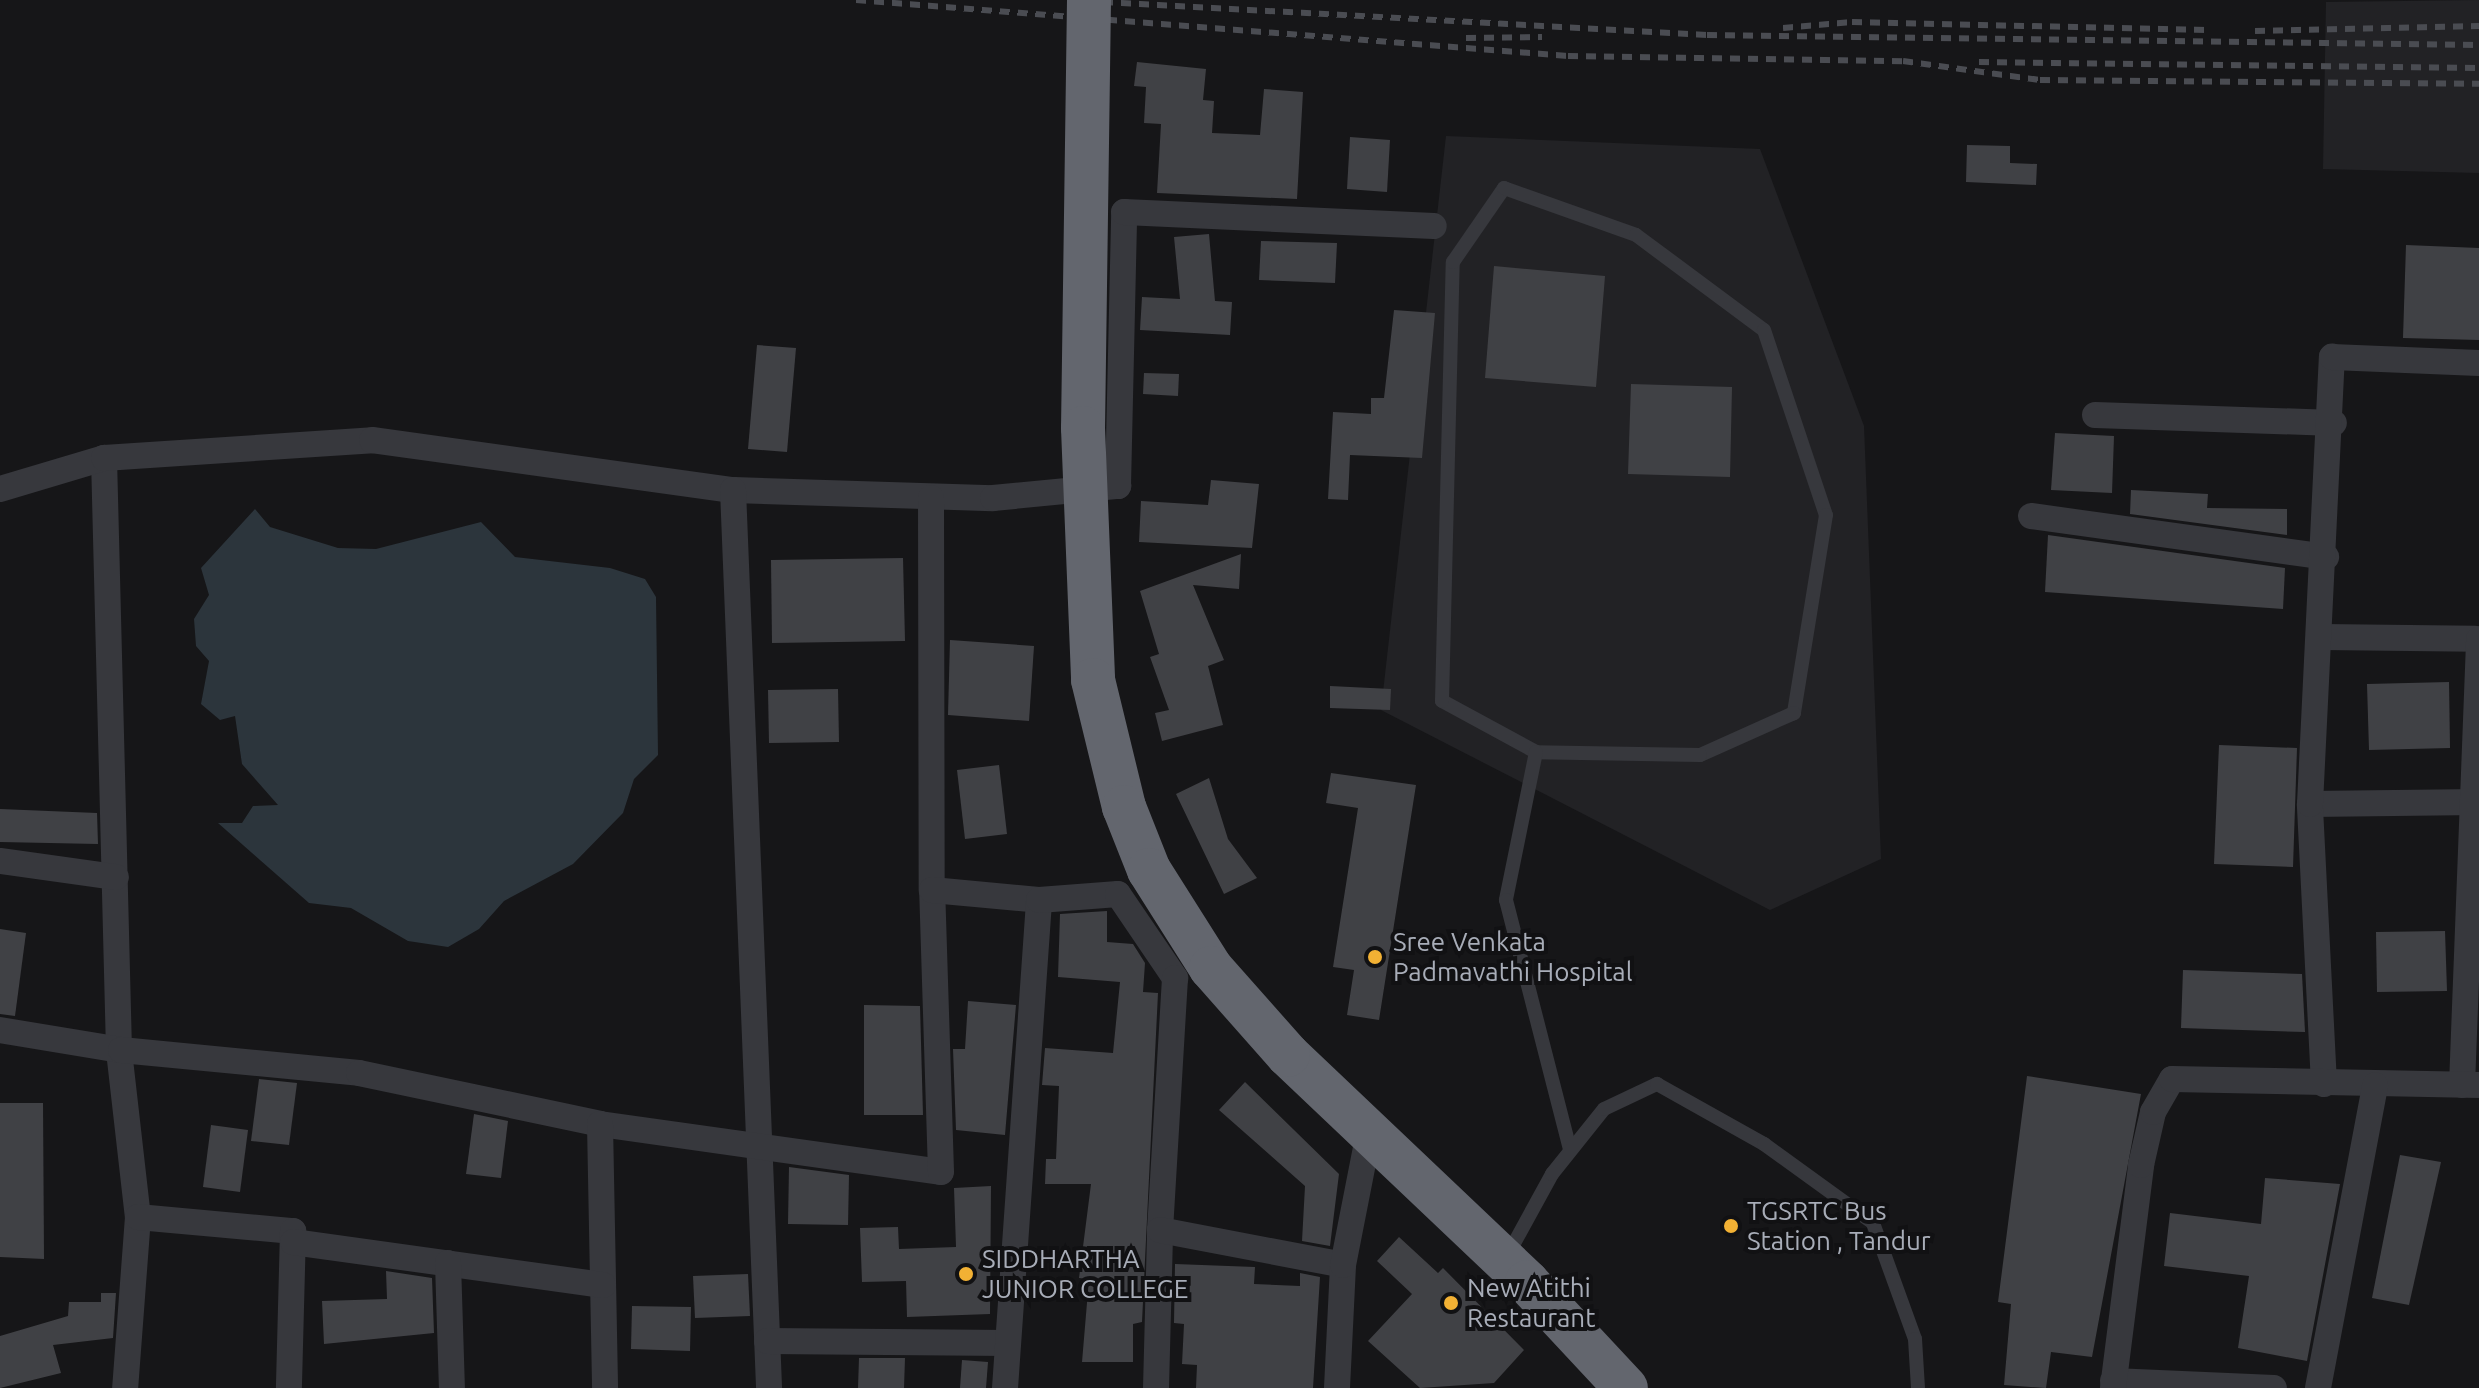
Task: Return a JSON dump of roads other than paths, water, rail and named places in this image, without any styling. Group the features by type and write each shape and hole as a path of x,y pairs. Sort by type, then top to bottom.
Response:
{"highway":[{"path":"1089,0 1083,428 1093,680 1116,782 1149,870 1211,968 1288,1055 1504,1261 1626,1388"}],"street":[{"path":"0,489 104,458 372,440 733,490 931,498 1118,486 1124,212 1434,226"},
{"path":"2324,1084 2310,804 2334,423 2332,357 2479,363"},
{"path":"2095,415 2334,423"},
{"path":"104,458 121,1050 138,1217 125,1388"},
{"path":"733,490 769,1388"},
{"path":"0,1030 121,1050 359,1073 600,1124 941,1172 932,890 931,498"},
{"path":"2031,516 2326,557"},
{"path":"2274,1388 2113,1384 2141,1165 2153,1112 2172,1079 2470,1085 2477,639 2322,637"},
{"path":"2310,804 2475,802"},
{"path":"0,861 116,877"},
{"path":"932,890 1039,900 1118,894 1175,978 1160,1230 1156,1388"},
{"path":"1005,1388 1039,900"},
{"path":"2318,1388 2375,1085"},
{"path":"600,1124 605,1388"},
{"path":"1337,1388 1343,1265 1369,1133"},
{"path":"138,1217 293,1231 289,1388"},
{"path":"1160,1230 1343,1265"},
{"path":"293,1242 603,1285"},
{"path":"448,1263 452,1388"},
{"path":"767,1341 1008,1343"}],"lane":[{"path":"1504,188 1636,235 1764,330 1826,515 1794,713 1700,755 1536,752 1442,701 1453,262 1504,188"},
{"path":"1536,752 1506,900 1570,1150"},
{"path":"1504,1261 1570,1150 1604,1109 1657,1084 1764,1144 1873,1223 1915,1339 1918,1388"}],"railway":[{"path":"856,0 1568,56 1903,61 2040,80 2479,84"},
{"path":"1067,0 1707,35 2479,45"},
{"path":"1783,28 1852,22 2207,30"},
{"path":"2255,31 2479,26"},
{"path":"1466,38 1542,37"},
{"path":"1979,62 2479,68"}],"place":[{"name":"Sree Venkata Padmavathi Hospital","path":"1375,957"},
{"name":"TGSRTC Bus Station , Tandur","path":"1731,1226"},
{"name":"SIDDHARTHA JUNIOR COLLEGE","path":"966,1274"},
{"name":"New Atithi Restaurant","path":"1451,1303"}]}
